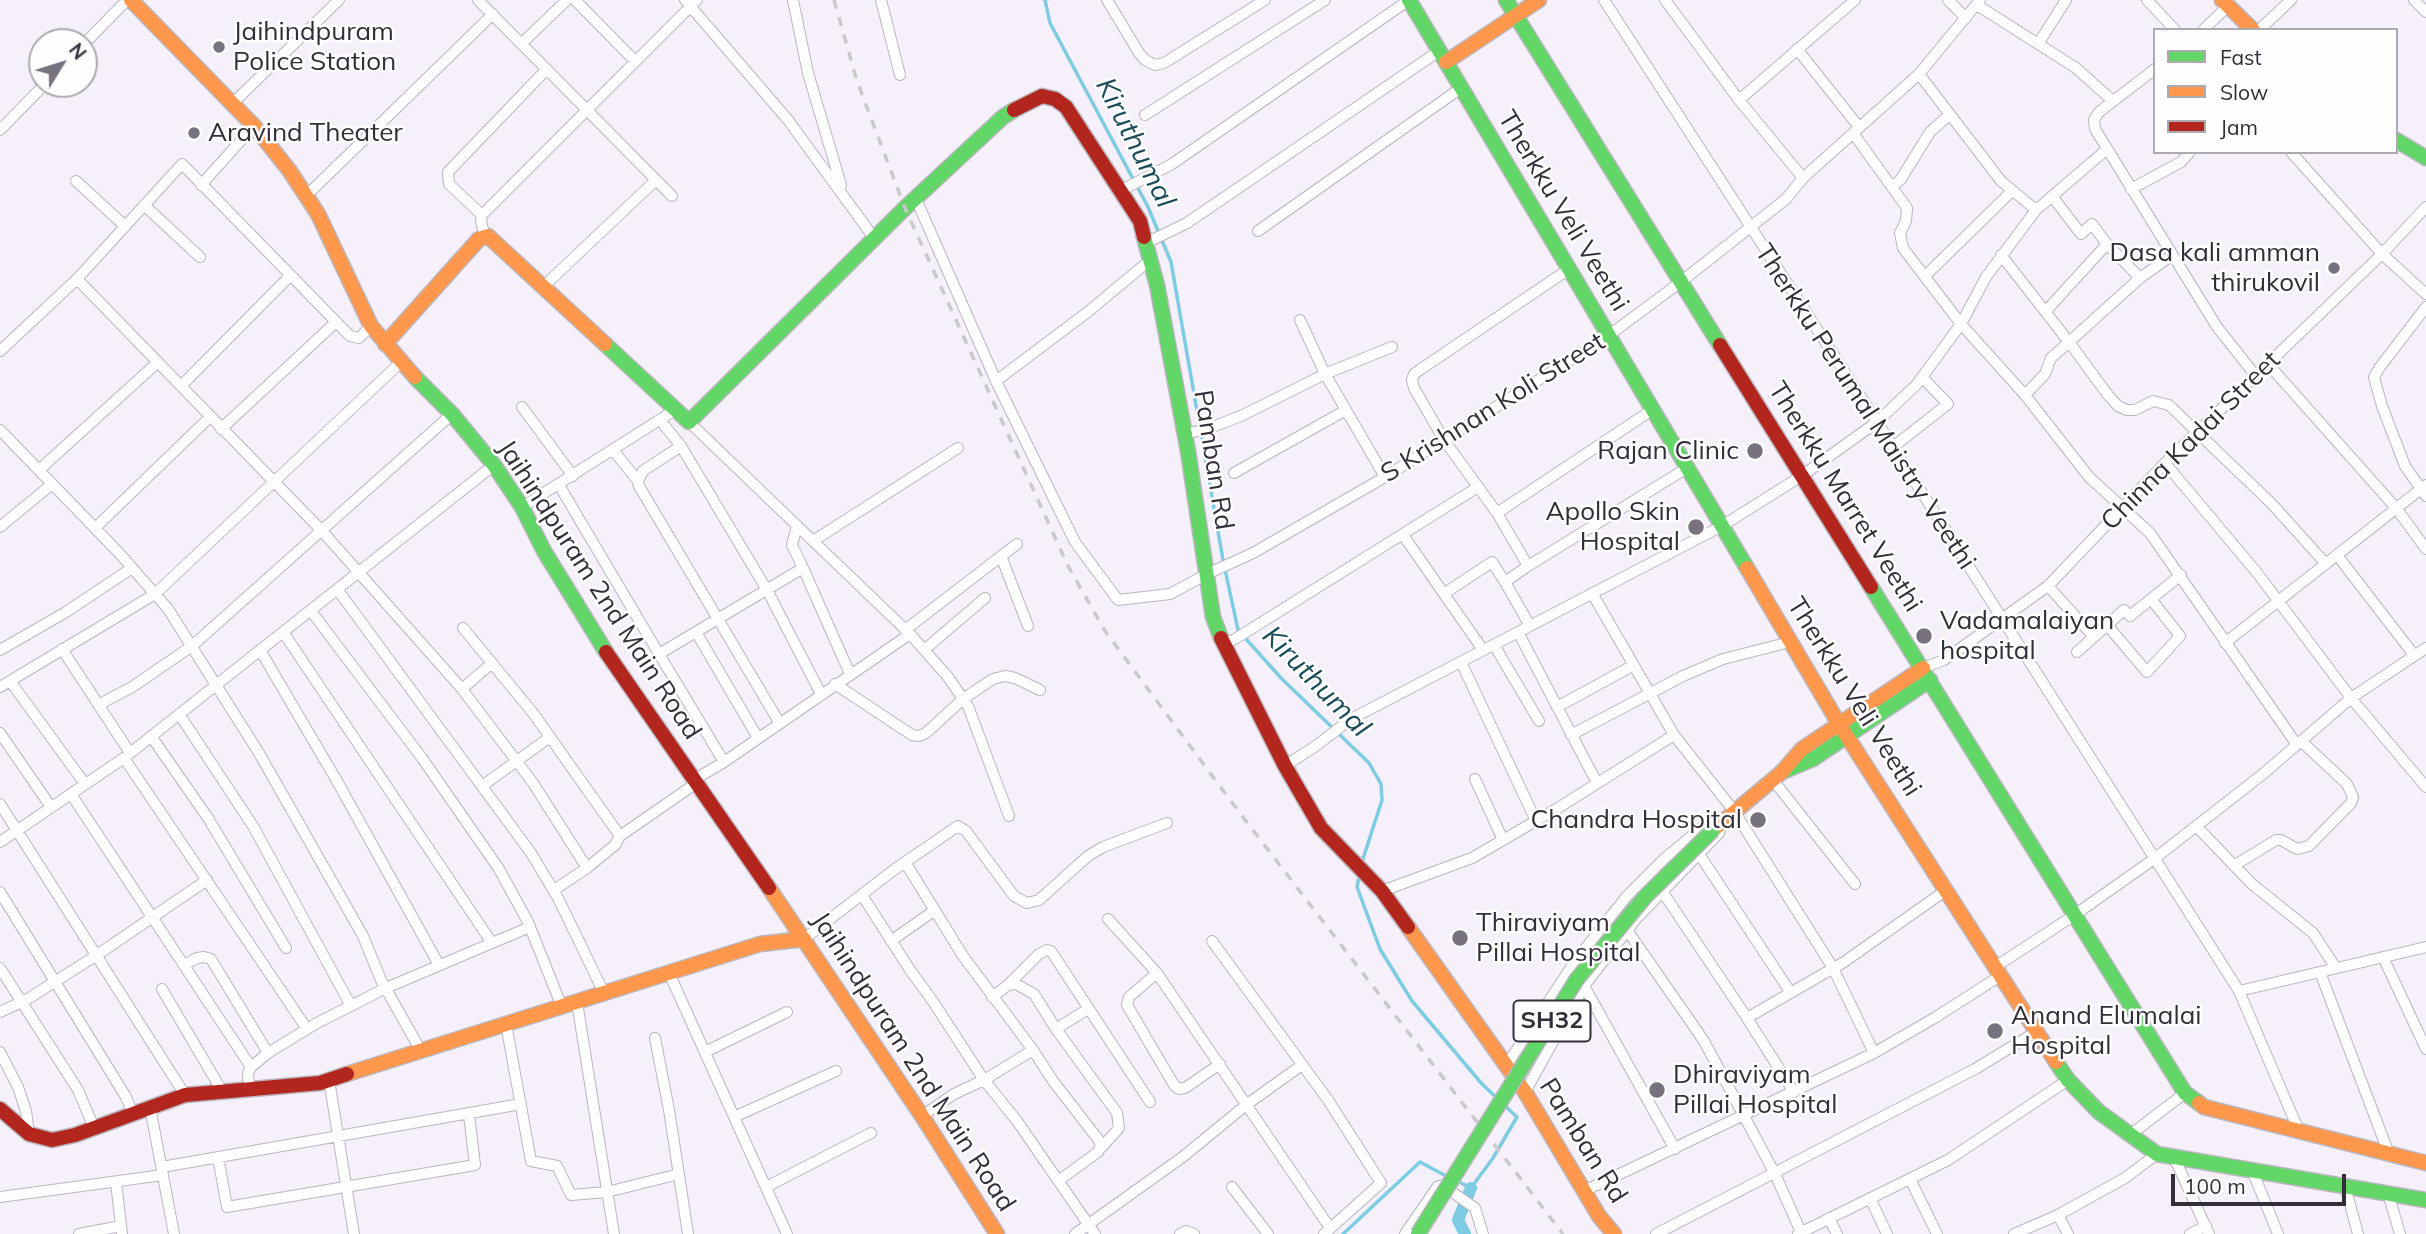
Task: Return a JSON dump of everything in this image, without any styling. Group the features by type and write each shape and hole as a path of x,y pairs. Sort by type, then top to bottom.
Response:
{"street":[{"path":"98,30 129,0"},
{"name":"Jaihindpuram 2nd Main Road","path":"129,0 233,103 289,170 318,214 371,326 401,362 452,414 494,466 522,507 544,551 611,661 804,939 997,1234"},
{"path":"233,103 339,0"},
{"path":"520,44 567,0"},
{"path":"575,0 635,61"},
{"path":"793,0 808,73 844,194"},
{"path":"881,0 900,75"},
{"path":"1107,0 1139,53 1155,65 1164,63 1265,0"},
{"path":"1145,115 1325,0"},
{"path":"1126,189 1183,157 1409,0"},
{"name":"Therkku Veli Veethi","path":"1409,0 1843,730 2068,1080 2099,1112 2157,1154 2426,1200"},
{"name":"Therkku Marret Veethi","path":"1506,0 2185,1093 2204,1107 2426,1163"},
{"path":"1150,241 1170,233 1443,57 1539,0"},
{"name":"Therkku Perumal Maistry Veethi","path":"1604,0 1877,422 2239,991 2299,1131"},
{"path":"1665,0 1739,100 1803,178"},
{"path":"1739,100 1855,0"},
{"path":"1948,0 1966,18"},
{"path":"2038,44 2066,0"},
{"path":"2147,0 2173,28"},
{"path":"2261,28 2291,0"},
{"path":"2413,0 2426,12"},
{"path":"482,1 520,44 672,196"},
{"path":"485,236 482,215 691,2 789,120 874,238"},
{"path":"1979,3 2076,68 2113,101"},
{"name":"S Krishnan Koli Street","path":"996,381 1075,542 1118,600 1170,594 1254,553 1385,477 1608,336 1786,199 1803,178 1919,74 1979,3"},
{"path":"2205,28 2225,3 2251,28"},
{"path":"306,196 493,14"},
{"path":"1797,50 1856,130 1907,208 1908,215 1900,233 1903,248 1961,324 2025,395 2089,477 2150,533 2225,643 2299,743 2347,784 2354,797 2308,846 2297,849 2276,840 2235,865"},
{"path":"482,215 449,184 448,172 546,70"},
{"path":"2153,71 2099,113 2094,120 2095,130 2217,327 2256,376"},
{"path":"1919,74 2001,181 2036,210"},
{"path":"1258,231 1461,88"},
{"name":"Pamban Rd","path":"689,422 874,238 1003,117 1026,102 1042,96 1055,99 1066,107 1126,189 1150,241 1150,260 1189,433 1211,572 1213,617 1229,641 1285,765 1321,828 1378,886 1525,1093 1599,1216 1614,1234"},
{"path":"0,130 31,98"},
{"path":"1892,187 1901,179 1930,132 1949,115"},
{"path":"201,185 254,126"},
{"path":"2398,141 2426,158"},
{"path":"1285,765 1344,725 1722,526 1803,475 1877,422 1922,377 1961,324 2001,255 2036,210 2106,150"},
{"path":"2131,189 2181,162 2188,154"},
{"path":"2293,154 2382,254 2426,294"},
{"path":"0,351 77,279 182,164 336,323 356,339 371,326"},
{"path":"544,286 656,180"},
{"path":"76,181 125,226"},
{"path":"1925,276 2012,191"},
{"path":"2052,196 2081,234 2092,224 2140,278"},
{"path":"916,199 996,381 1150,260"},
{"path":"144,205 200,257"},
{"name":"Chinna Kadai Street","path":"1926,674 2048,586 2165,463 2382,254 2426,207"},
{"path":"385,344 479,239 485,236 492,239 689,422 924,650 948,677 968,706 1009,816"},
{"path":"2046,311 2107,244"},
{"path":"2001,255 2118,406 2135,410 2153,401 2164,403 2272,504 2326,564"},
{"path":"2025,395 2045,374 2051,358 2140,278 2171,256"},
{"path":"1528,566 1497,513 1444,440 1414,388 1414,374 1569,269"},
{"path":"181,386 290,276"},
{"path":"77,279 322,531 462,689 533,783 587,868"},
{"path":"2225,643 2396,508 2424,490 2399,451 2374,377 2426,307"},
{"path":"1300,320 1325,374 1385,477"},
{"path":"221,429 336,323"},
{"path":"1189,433 1243,415 1325,374 1392,347"},
{"path":"39,470 158,362"},
{"path":"85,784 4,682 155,594 401,362"},
{"path":"2268,364 2396,508 2426,549"},
{"path":"1893,447 1948,404 1922,377"},
{"path":"522,407 573,476"},
{"path":"522,507 676,410"},
{"path":"1234,473 1346,410"},
{"path":"1497,513 1652,410"},
{"path":"98,705 132,687 192,646 452,414"},
{"path":"95,528 210,417"},
{"path":"660,420 681,446 767,590 821,694"},
{"path":"0,430 95,528 168,609 259,754 363,936 383,984 421,1051"},
{"path":"638,481 643,471 681,446"},
{"path":"813,541 958,448"},
{"path":"613,450 638,481 779,722"},
{"path":"2165,463 2277,600 2351,698 2426,788"},
{"path":"0,842 127,755 494,466"},
{"path":"1505,582 1687,468"},
{"path":"0,527 52,484"},
{"path":"559,485 724,762"},
{"path":"1229,641 1478,487"},
{"path":"797,526 792,545 850,674"},
{"path":"1403,535 1483,650"},
{"path":"558,898 587,868 615,845 620,836 850,674 1017,544"},
{"path":"2337,555 2414,655"},
{"path":"1001,556 1028,626"},
{"path":"1445,593 1492,562 1530,626"},
{"path":"0,650 66,612 132,568"},
{"path":"659,654 803,568"},
{"path":"2077,652 2124,610 2130,616 2181,575"},
{"path":"2048,586 2094,637"},
{"path":"337,589 482,786 558,898 604,993"},
{"path":"1592,593 1723,821 1833,968 1874,1053"},
{"path":"924,650 985,598"},
{"path":"2107,625 2147,672 2180,636 2151,598"},
{"path":"310,611 422,758 499,869 528,922 562,1007"},
{"path":"463,628 550,737 620,836"},
{"path":"283,632 489,939"},
{"path":"696,632 758,738"},
{"path":"1518,632 1597,783"},
{"path":"1571,735 1683,676 1723,659 1790,642"},
{"path":"1494,645 1539,721"},
{"path":"1584,1191 1874,1053 1997,972 2154,859 2351,698 2426,648"},
{"path":"62,649 207,880 305,1026"},
{"path":"260,650 337,781 437,961"},
{"path":"1461,662 1536,821"},
{"path":"462,689 492,663"},
{"path":"1557,707 1634,665"},
{"path":"1843,730 1926,674"},
{"path":"835,684 912,735 919,736 926,733 963,699 993,679 1005,676 1040,690"},
{"path":"179,714 253,826 348,1001"},
{"name":"SH32","path":"1418,1234 1577,979 1645,897 1723,821 1777,776 1813,759 1843,730"},
{"path":"0,733 51,807"},
{"path":"1378,886 1472,858 1674,735"},
{"path":"151,736 208,818 286,948"},
{"path":"482,786 550,737"},
{"path":"1777,776 1855,884"},
{"path":"1475,779 1503,840"},
{"path":"71,794 248,1061 249,1089"},
{"path":"0,804 181,1088"},
{"path":"1525,1093 1584,986 1627,930 1719,833 1723,821"},
{"path":"1506,1066 1576,960 1627,896 1665,858 1706,824 1723,821"},
{"path":"0,1109 28,1121 52,1140 91,1118 130,1105 150,1107 181,1088 222,1091 320,1083 760,944 804,939 952,828 962,827 1014,895 1022,902 1032,903 1088,856 1103,847 1167,823"},
{"path":"2196,826 2258,890 2313,933 2336,968"},
{"path":"1699,854 1791,992"},
{"path":"905,862 963,956 1098,1139 1101,1148"},
{"path":"0,1012 97,956 207,880"},
{"path":"1662,891 1794,1092"},
{"path":"1747,1018 1833,968 1945,891"},
{"path":"0,892 130,1105"},
{"path":"862,895 984,1080 1017,1121 1095,1234"},
{"path":"891,941 935,910"},
{"path":"1108,919 1157,973 1220,1064 1327,1231 1381,1183 1328,1100 1212,940"},
{"path":"248,1061 348,1001 528,922"},
{"path":"1627,930 1704,1041 1774,1174 1799,1233 1948,1160 2068,1080"},
{"path":"2239,991 2426,947"},
{"path":"992,997 1008,985 1038,954 1047,950 1054,955 1150,1102"},
{"path":"2383,957 2426,1049"},
{"path":"184,965 197,958 211,959 266,1049"},
{"path":"0,968 78,1090 91,1118"},
{"path":"2320,972 2389,1154"},
{"path":"669,973 787,1234"},
{"path":"1157,973 1129,997 1127,1005 1174,1085 1179,1089 1185,1088 1220,1064"},
{"path":"1008,985 1022,985 1034,994 1116,1113 1119,1128 1098,1152 1058,1181"},
{"path":"1584,986 1675,1149"},
{"path":"162,989 222,1091"},
{"path":"577,1002 614,1234"},
{"path":"1056,1029 1088,1009"},
{"path":"705,1052 787,1012"},
{"path":"506,1024 531,1161 557,1166 571,1195 607,1192 679,1174"},
{"path":"1656,1234 1975,1069 2036,1032"},
{"path":"655,1038 688,1234"},
{"path":"922,1116 954,1094 984,1080 1032,1050"},
{"path":"0,1052 18,1087 28,1121"},
{"path":"1075,1234 1184,1156 1246,1105 1302,1065"},
{"path":"734,1117 836,1071"},
{"path":"329,1080 354,1234"},
{"path":"2130,1135 2185,1093"},
{"path":"0,1197 116,1182 218,1157 521,1104"},
{"path":"150,1107 174,1234"},
{"path":"218,1157 228,1207 475,1166 469,1115"},
{"path":"766,1186 871,1133"},
{"path":"2014,1234 2058,1215 2125,1178 2157,1154"},
{"path":"2174,1157 2208,1230 2190,1234"},
{"path":"2252,1170 2278,1234"},
{"path":"1910,1179 1937,1234"},
{"path":"79,1234 122,1230 116,1182"},
{"path":"1405,1234 1437,1186 1445,1185 1472,1205 1477,1212 1483,1234"},
{"path":"2345,1186 2358,1234"},
{"path":"1233,1187 1268,1234"},
{"path":"2388,1193 2400,1234"},
{"path":"1870,1198 1887,1234"},
{"path":"2058,1215 2068,1234"},
{"path":"1829,1218 1837,1234"},
{"path":"1180,1234 1186,1231 1194,1234"}],"waterway":[{"name":"Kiruthumal","path":"1045,0 1050,23 1148,207 1171,262 1223,560 1238,630 1281,678 1369,763 1381,784 1382,800 1361,865"},
{"name":"Kiruthumal","path":"1359,876 1357,887 1380,949 1412,1001 1482,1084 1498,1099"},
{"name":"Kiruthumal","path":"1455,1180 1471,1188 1493,1158 1517,1117 1503,1104"},
{"name":"Kiruthumal","path":"1343,1234 1420,1162 1448,1177"},
{"path":"1465,1234 1458,1220 1471,1188"}],"railway":[{"path":"834,0 857,81 905,208 1068,566 1105,631 1236,808 1563,1234"}],"traffic: fast":[{"path":"1409,0 1747,568"},
{"path":"1506,0 1720,345"},
{"path":"605,344 689,422 905,208 1003,117 1014,110"},
{"path":"2398,141 2426,158"},
{"path":"1144,237 1157,285 1188,451 1213,617 1221,638"},
{"path":"415,377 452,414 494,465 522,507 544,551 606,652"},
{"path":"1871,587 2185,1093 2199,1103"},
{"path":"1782,772 1813,759 1930,680"},
{"path":"1418,1234 1577,979 1645,897 1713,830"},
{"path":"2056,1062 2068,1080 2099,1112 2157,1154 2426,1200"}],"traffic: slow":[{"path":"131,0 254,126 289,170 318,214 371,326 415,377"},
{"path":"1446,62 1539,0"},
{"path":"2222,0 2251,28"},
{"path":"385,344 479,239 488,236 605,344"},
{"path":"1747,568 1839,724 2056,1062"},
{"path":"1713,830 1782,772 1802,749 1923,668"},
{"path":"769,888 922,1116 997,1234"},
{"path":"1408,927 1525,1092 1599,1216 1614,1234"},
{"path":"347,1074 760,944 804,939"},
{"path":"2199,1103 2204,1107 2426,1163"}],"traffic: jam":[{"path":"1014,110 1042,96 1055,99 1066,107 1140,221 1144,237"},
{"path":"1720,345 1871,587"},
{"path":"1221,638 1285,766 1321,828 1382,891 1408,927"},
{"path":"606,652 769,888"},
{"path":"0,1109 29,1134 52,1140 75,1135 185,1095 320,1083 347,1074"}],"place":[{"name":"Jaihindpuram Police Station","path":"219,47"},
{"name":"Aravind Theater","path":"194,133"},
{"name":"Dasa kali amman thirukovil","path":"2334,268"},
{"name":"Rajan Clinic","path":"1755,451"},
{"name":"Apollo Skin Hospital","path":"1696,527"},
{"name":"Vadamalaiyan hospital","path":"1924,636"},
{"name":"Chandra Hospital","path":"1758,820"},
{"name":"Thiraviyam Pillai Hospital","path":"1460,938"},
{"name":"Anand Elumalai Hospital","path":"1995,1031"},
{"name":"Dhiraviyam Pillai Hospital","path":"1657,1090"}]}
